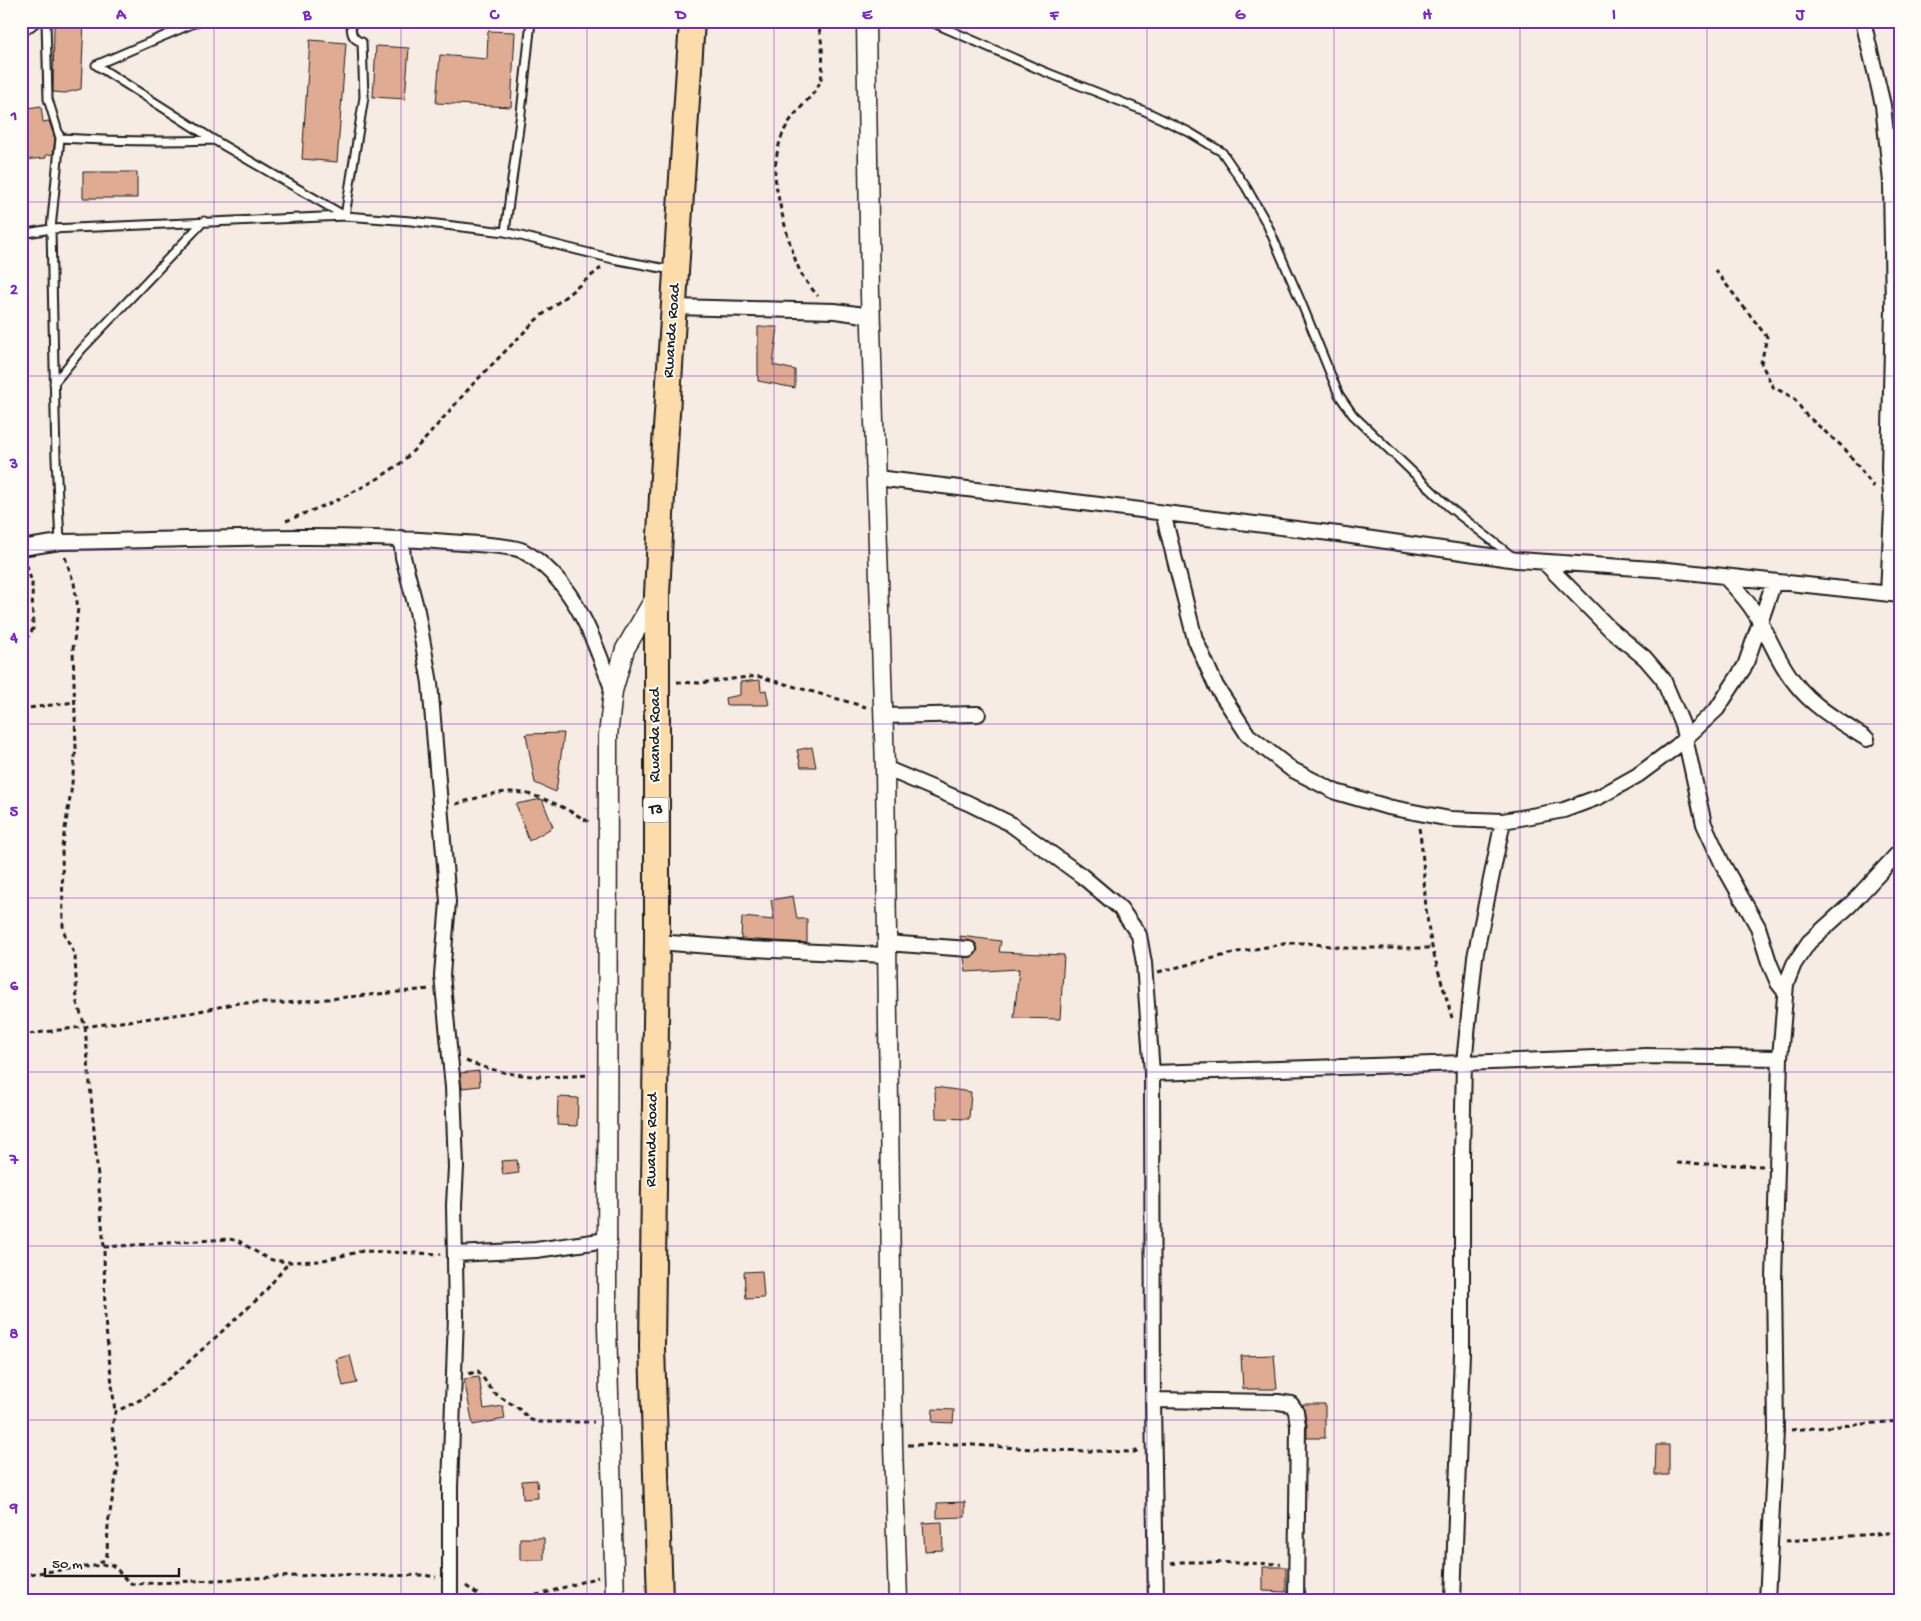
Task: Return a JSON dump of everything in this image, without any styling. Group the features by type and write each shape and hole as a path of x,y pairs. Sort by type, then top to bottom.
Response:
{"highway":[{"name":"Rwanda Road","path":"660,1600 652,1347 657,594 662,476 677,271 686,88 692,21"}],"street":[{"path":"866,21 871,316 884,713 892,1445 898,1600"},
{"path":"877,478 1338,534 1517,560 1668,570 1894,594 1892,510 1888,468 1892,310 1891,182 1883,106 1863,21"},
{"path":"674,307 835,311 871,316"},
{"path":"1163,513 1196,639 1216,686 1248,735 1291,769 1336,792 1388,807 1450,819 1503,821 1564,810 1599,797 1638,775 1685,739 1717,709 1745,666 1774,582"},
{"path":"22,548 60,542 309,536 400,538 521,550 548,569 571,596 588,624 613,690"},
{"path":"400,538 417,611 430,684 448,902 442,963 456,1132 454,1205 456,1316 450,1488 450,1600"},
{"path":"1544,562 1610,628 1645,658 1662,679 1682,724 1704,824 1722,863 1758,927 1769,962 1778,983 1785,992"},
{"path":"1724,576 1749,603 1776,655 1795,684 1826,712 1867,739"},
{"path":"615,1600 607,1326 608,736 613,690 625,649 657,594"},
{"path":"884,713 978,714"},
{"path":"885,768 968,803 1008,823 1082,876 1120,908 1132,922 1139,935 1145,976 1152,1072 1156,1600"},
{"path":"1454,1600 1462,1353 1464,1063 1475,957 1503,821"},
{"path":"1767,1600 1776,1431 1774,1279 1780,1058 1786,984 1794,964 1809,942 1850,905 1900,851"},
{"path":"656,942 750,949 969,949"},
{"path":"1152,1072 1646,1056 1780,1058"},
{"path":"456,1254 536,1250 607,1240"},
{"path":"1153,1400 1278,1402 1291,1404 1296,1412 1298,1426 1296,1600"}],"lane":[{"path":"21,34 38,21"},
{"path":"46,21 48,99 60,138 51,229 60,542"},
{"path":"199,21 96,65 214,140 345,216"},
{"path":"345,216 364,97 362,42 353,37 351,21"},
{"path":"505,232 531,21"},
{"path":"929,21 1043,71 1147,112 1189,132 1222,152 1246,187 1267,224 1339,395 1353,415 1449,506 1517,560"},
{"path":"60,138 150,142 214,140"},
{"path":"21,228 25,233 51,229 345,216 411,221 505,232 613,259 677,271"},
{"path":"54,383 82,349 204,222"}],"path":[{"path":"817,21 822,58 820,82 793,116 784,131 778,148 775,176 795,260 807,283 835,311"},
{"path":"279,524 340,499 379,478 401,463 426,438 472,385 536,320 613,259"},
{"path":"1715,270 1767,337 1761,364 1773,388 1794,398 1805,414 1845,449 1892,510"},
{"path":"60,542 78,598 73,649 76,748 62,847 63,926 65,935 76,955 76,1003 85,1026 104,1247 105,1320 116,1412 112,1427 118,1466 108,1524 107,1554 100,1564"},
{"path":"21,647 33,629 32,583 22,548"},
{"path":"656,675 679,682 699,683 757,676 884,713"},
{"path":"21,709 75,702"},
{"path":"441,808 498,793 513,792 530,795 556,805 607,832"},
{"path":"1416,813 1423,849 1425,895 1432,948 1452,1020"},
{"path":"1145,976 1238,952 1289,943 1307,943 1345,948 1432,948"},
{"path":"21,1035 190,1013 238,1003 286,1003 443,988"},
{"path":"450,1055 484,1068 515,1075 542,1077 608,1074"},
{"path":"1677,1164 1777,1166"},
{"path":"104,1247 235,1240 272,1260 289,1262 319,1261 363,1251 456,1254"},
{"path":"116,1412 144,1398 184,1366 262,1295 289,1262"},
{"path":"454,1379 478,1371 494,1393 518,1408 531,1420 610,1422"},
{"path":"1776,1431 1900,1421"},
{"path":"892,1445 959,1444 1049,1450 1134,1452 1142,1449"},
{"path":"1770,1543 1900,1532"},
{"path":"1167,1569 1172,1564 1181,1562 1297,1564"},
{"path":"21,1575 110,1564 116,1566 125,1580 133,1584 336,1574 423,1575 450,1579 475,1591 486,1600"},
{"path":"500,1600 542,1594 613,1572"}],"building":[{"path":"54,21 84,21 81,89 65,93 53,92"},
{"path":"488,31 515,32 511,107 436,103 440,55 487,59"},
{"path":"310,40 346,43 337,162 302,159"},
{"path":"376,46 409,48 405,99 373,97"},
{"path":"41,106 43,122 49,121 55,139 53,154 46,155 46,158 21,160 21,109"},
{"path":"83,172 137,172 137,198 83,198"},
{"path":"758,327 778,327 773,365 795,370 795,388 758,381"},
{"path":"760,680 761,691 766,690 769,705 726,705 725,698 740,695 740,682"},
{"path":"564,733 556,792 535,783 526,734"},
{"path":"812,747 816,767 801,767 797,750"},
{"path":"542,799 553,827 529,841 516,804"},
{"path":"793,896 797,919 807,919 807,943 741,939 742,917 774,920 771,900"},
{"path":"960,936 1001,941 999,952 1064,955 1060,1019 1014,1018 1019,969 966,972 964,957 973,957 978,949 974,942 961,940"},
{"path":"479,1071 480,1086 462,1088 460,1073"},
{"path":"935,1087 971,1092 969,1119 936,1118"},
{"path":"558,1097 578,1098 577,1126 557,1125"},
{"path":"517,1160 519,1173 503,1175 501,1161"},
{"path":"762,1271 764,1298 746,1299 744,1272"},
{"path":"350,1355 357,1383 343,1386 336,1359"},
{"path":"1274,1355 1277,1389 1243,1389 1241,1356"},
{"path":"479,1377 484,1409 503,1406 505,1419 473,1425 464,1379"},
{"path":"1303,1404 1325,1404 1325,1438 1307,1438 1307,1425"},
{"path":"933,1409 954,1410 953,1423 932,1422"},
{"path":"1656,1445 1669,1445 1669,1475 1655,1475"},
{"path":"537,1480 538,1498 523,1499 522,1481"},
{"path":"965,1502 965,1517 937,1518 937,1503"},
{"path":"942,1522 943,1550 925,1551 923,1523"},
{"path":"520,1538 544,1538 544,1560 520,1560"},
{"path":"1263,1567 1286,1567 1286,1592 1263,1591"}]}
